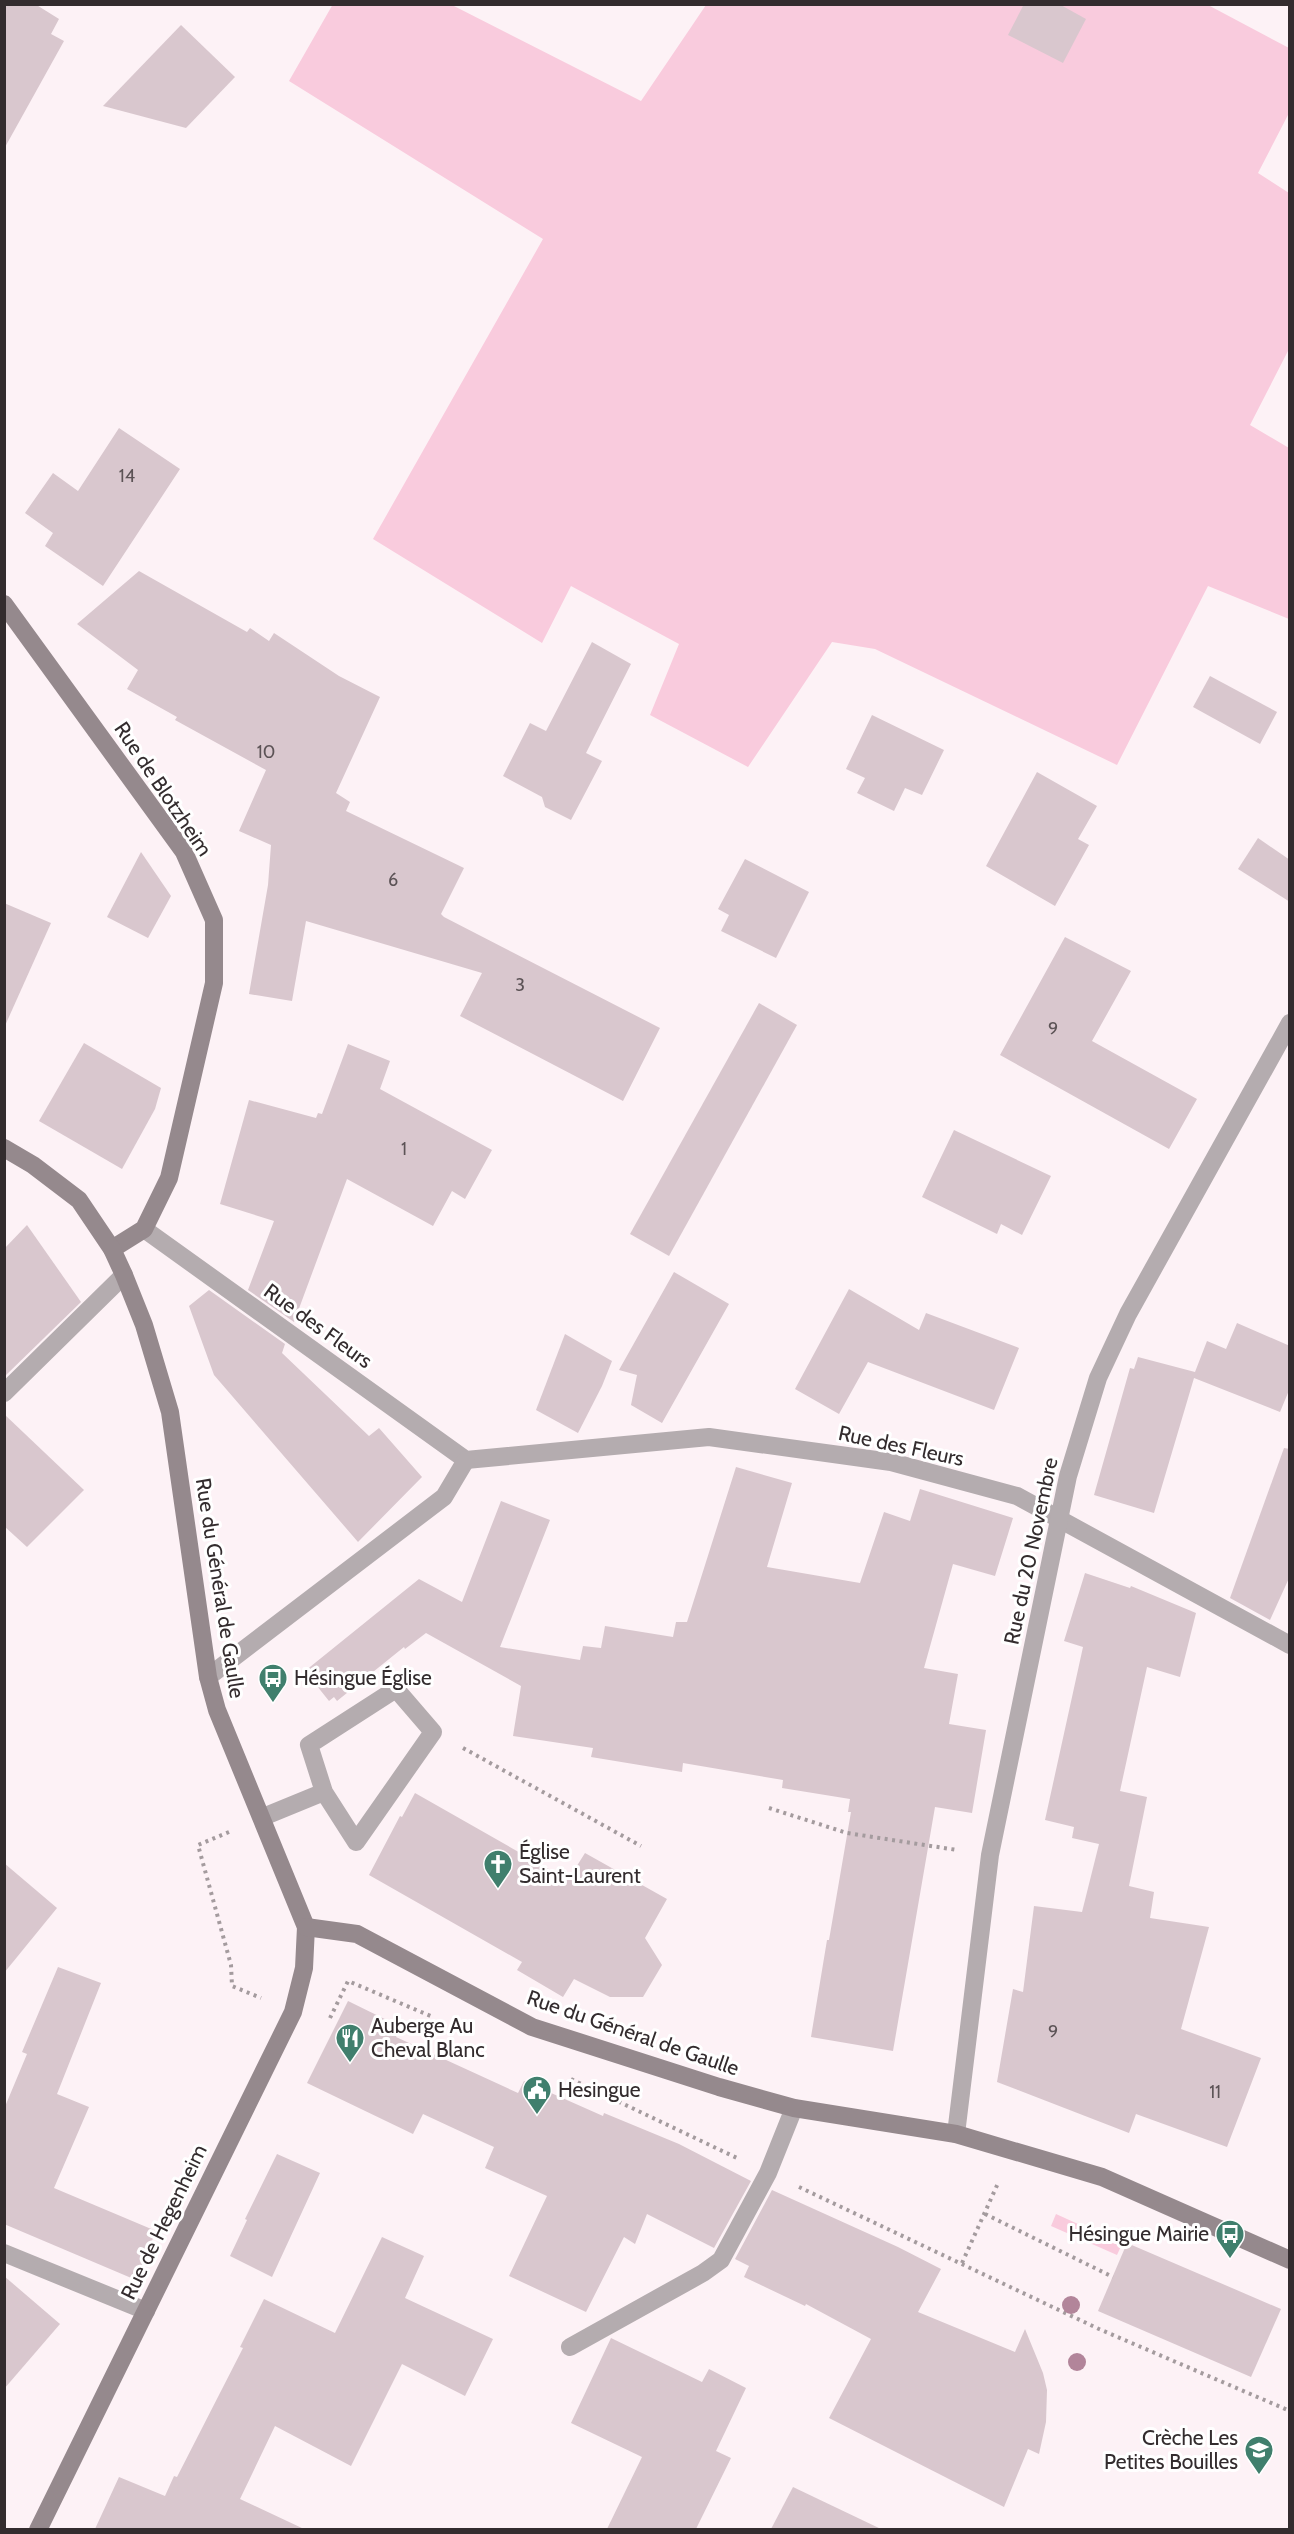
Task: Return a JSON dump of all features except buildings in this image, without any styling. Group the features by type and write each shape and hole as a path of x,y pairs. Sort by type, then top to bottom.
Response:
{"main road":[{"name":"Rue de Blotzheim","path":"4,604 184,852 214,920 214,983 169,1178 144,1229"},
{"name":"Rue du Général de Gaulle","path":"4,1148 33,1165 79,1200 112,1249 144,1325 170,1412 208,1677 217,1710 263,1817 306,1927 357,1934 532,2027 718,2087 794,2108 957,2134 1102,2177 1290,2260"},
{"path":"112,1249 144,1229"},
{"name":"Rue de Hegenheim","path":"38,2529 293,2012 304,1968 306,1927"}],"street":[{"name":"Rue du 20 Novembre","path":"957,2134 990,1855 1068,1476 1098,1378 1128,1314 1290,1023"},
{"name":"Rue des Fleurs","path":"144,1229 466,1460 709,1437 891,1462 1017,1496 1290,1645"},
{"path":"4,1393 124,1275"},
{"path":"208,1677 444,1497 466,1460"},
{"path":"396,1689 433,1732 356,1842 324,1792 309,1745 396,1689"},
{"path":"263,1817 324,1792"},
{"path":"570,2347 704,2273 721,2260 768,2173 794,2108"},
{"path":"4,2253 146,2311"}],"path":[{"path":"433,1732 641,1846"},
{"path":"769,1808 847,1833 990,1855"},
{"path":"263,1817 198,1845 231,1965 232,1986 293,2012 328,2020 348,1981 442,2021"},
{"path":"568,2077 1099,2329 1290,2411"},
{"path":"962,2263 1013,2150"},
{"path":"985,2214 1113,2277"}],"shaded area":[{"path":"333,4 452,5 641,101 706,5 1208,5 1289,48 1289,113 1258,173 1289,193 1289,349 1250,425 1289,448 1289,619 1208,586 1117,765 875,649 832,642 748,767 650,715 679,644 571,586 542,643 373,539 543,239 289,81"},
{"path":"1056,2214 1122,2244 1117,2255 1051,2226"}],"place":[{"name":"Hésingue Église","path":"273,1704"},
{"name":"Église Saint-Laurent","path":"498,1890"},
{"name":"Auberge Au Cheval Blanc","path":"350,2064"},
{"name":"Hesingue","path":"537,2116"},
{"name":"Hésingue Mairie","path":"1230,2260"},
{"name":"Crèche Les Petites Bouilles","path":"1259,2476"}]}
